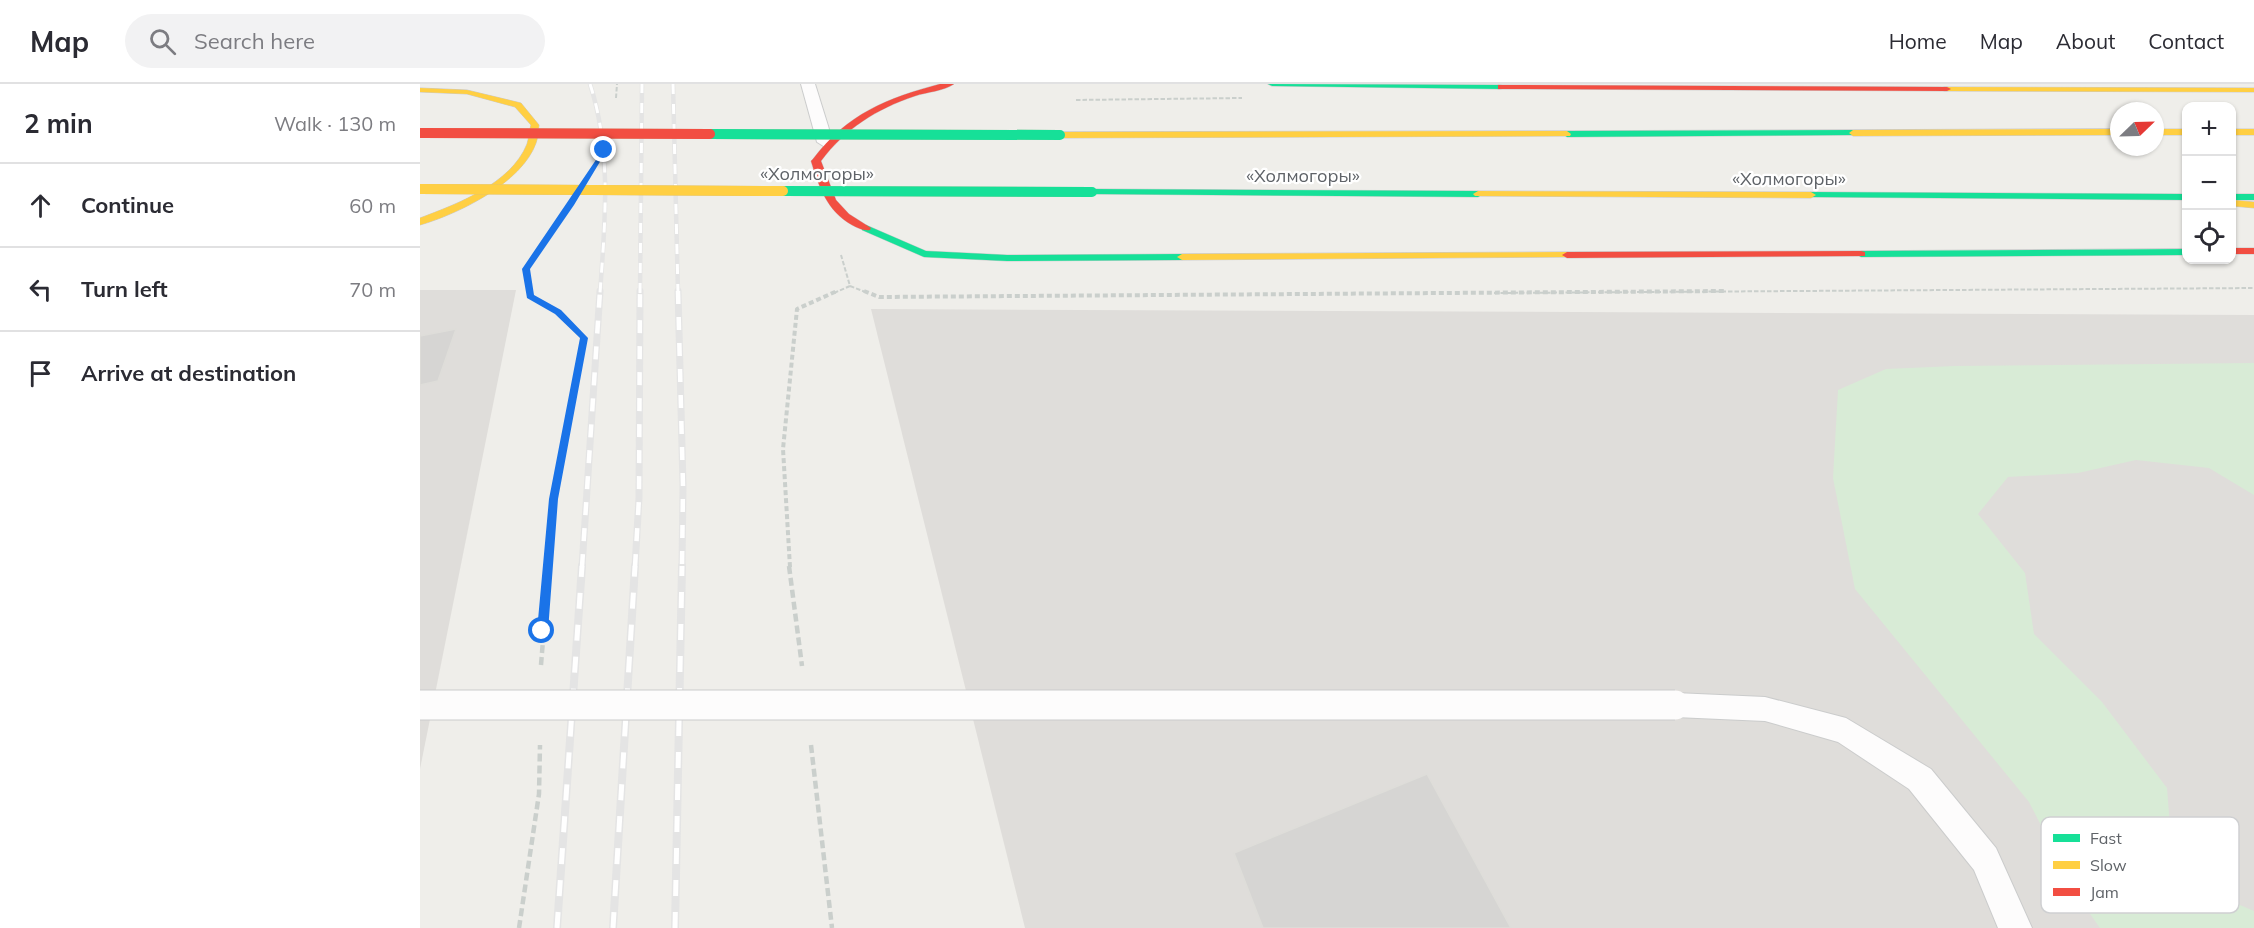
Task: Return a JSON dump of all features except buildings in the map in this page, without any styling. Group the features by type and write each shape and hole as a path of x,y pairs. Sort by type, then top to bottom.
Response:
{"main road":[{"path":"951,84 905,96 864,114 825,142 816,161 826,197 854,223 924,254 1007,258 2182,252"},
{"path":"1272,84 2128,87 2254,90"},
{"path":"420,90 467,92 518,105 535,125 533,144 519,165 484,190 443,213 420,222"},
{"name":"«Холмогоры»","path":"420,132 1060,135 2110,132"},
{"path":"2164,132 2182,132"},
{"path":"2236,132 2254,132"},
{"name":"«Холмогоры»","path":"420,189 2182,199"},
{"path":"2236,197 2254,197"},
{"path":"2236,203 2254,205"},
{"path":"2236,252 2254,251"}],"lane":[{"path":"808,84 825,142"},
{"path":"420,705 1675,705 1765,709 1846,731 1920,779 1985,860 2015,928"}],"path":[{"path":"615,106 617,84"},
{"path":"541,677 542,631 554,499 584,338 558,312 530,296 526,269 558,224"},
{"path":"840,252 850,286"},
{"path":"802,671 788,555 783,449 796,309 850,286 879,297 2254,288"},
{"path":"519,928 539,794 540,736"},
{"path":"811,741 832,928"}],"shaded area":[{"path":"420,290 516,290 420,769"},
{"path":"871,309 2254,315 2254,928 1025,928"}],"green space":[{"path":"2254,363 2254,495 2209,468 2136,460 2078,473 2008,477 1978,514 2025,573 2034,634 2102,702 2167,788 2169,817 2041,817 2041,825 2029,802 1855,589 1833,478 1838,390 1886,369 1955,366"},
{"path":"2239,905 2254,911 2254,928 2100,928 2089,913 2239,913"}],"railway":[{"path":"590,84 602,135 604,161 605,214 600,293"},
{"path":"640,293 642,84"},
{"path":"673,84 678,293"},
{"path":"582,567 600,291"},
{"path":"635,567 639,498 640,291"},
{"path":"678,291 683,486 682,567"},
{"path":"557,928 582,566"},
{"path":"613,928 635,566"},
{"path":"675,928 682,566"}],"traffic: fast":[{"path":"1272,84 1501,87"},
{"path":"1567,134 1853,133"},
{"path":"710,134 1060,135"},
{"path":"783,191 1092,192"},
{"path":"1092,192 1478,194"},
{"path":"1811,195 2182,197"},
{"path":"2236,197 2254,197"},
{"path":"866,228 924,254 1007,258 1182,257"},
{"path":"1861,254 2182,252"}],"traffic: slow":[{"path":"1947,89 2254,90"},
{"path":"420,90 467,92 518,105 535,125 532,143 523,159 509,174 474,198 420,222"},
{"path":"1853,133 2110,132"},
{"path":"2164,132 2182,132"},
{"path":"2236,132 2254,132"},
{"path":"1060,135 1567,134"},
{"path":"420,189 783,191"},
{"path":"1478,194 1811,195"},
{"path":"2236,203 2254,205"},
{"path":"1182,257 1567,255"}],"traffic: jam":[{"path":"866,228 845,216 832,201 816,161 828,144 858,119 875,109 892,101 950,84"},
{"path":"1501,87 1947,89"},
{"path":"420,133 710,134"},
{"path":"2236,251 2254,251"},
{"path":"1567,255 1861,254"}],"route":[{"path":"542,631 554,499 584,338 558,312 530,296 526,269 604,150"}]}
